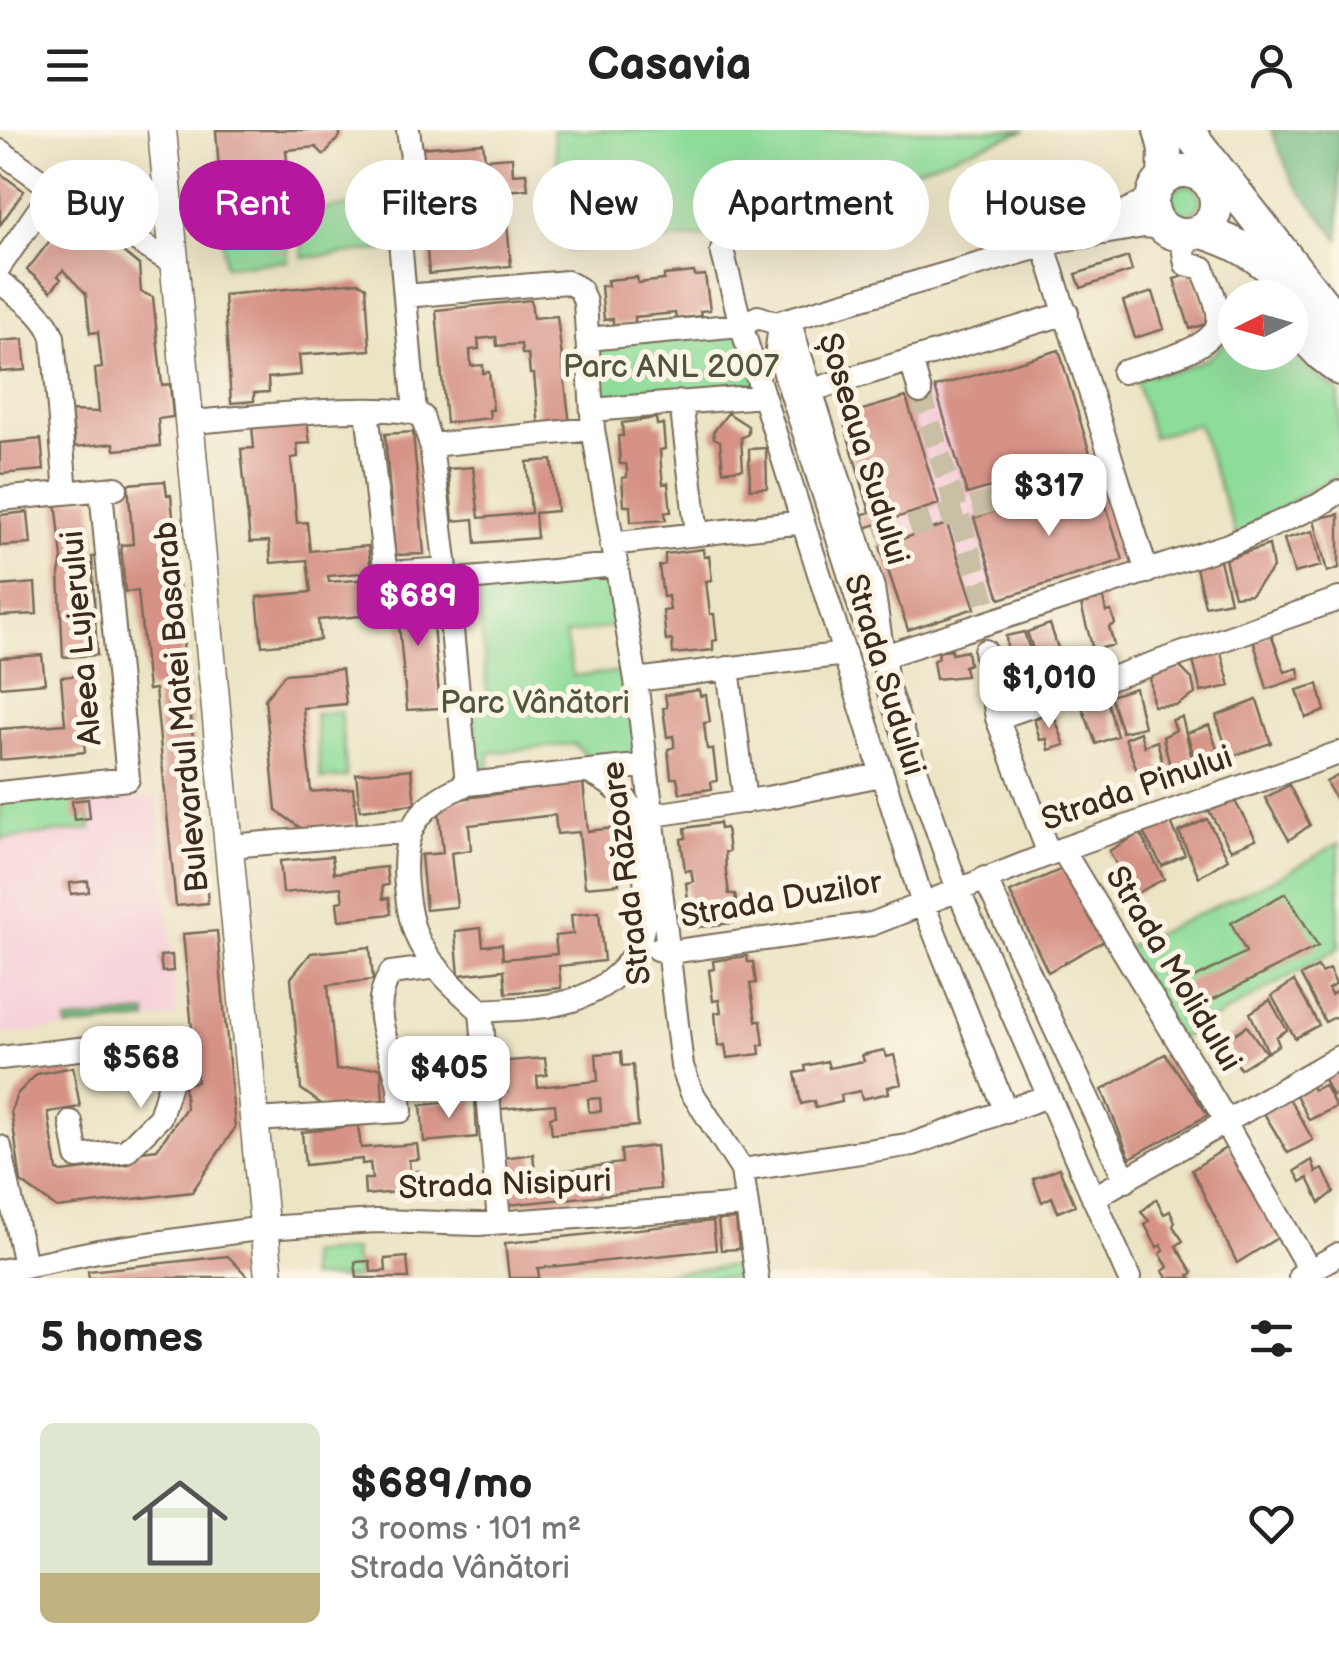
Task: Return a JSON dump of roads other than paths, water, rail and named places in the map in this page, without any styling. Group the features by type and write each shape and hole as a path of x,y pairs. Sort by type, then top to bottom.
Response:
{"highway":[{"path":"1160,130 1172,214"},
{"path":"1172,130 1197,174 1210,185 1216,202 1274,254 1339,335"},
{"path":"1187,130 1339,325"},
{"path":"1172,214 1180,171 1197,174"},
{"path":"1172,214 1212,219 1216,202"},
{"path":"1172,214 1265,260 1276,280"},
{"path":"1308,325 1339,350"}],"main road":[{"name":"Bulevardul Matei Basarab","path":"162,130 269,1278"}],"street":[{"path":"408,130 412,156 397,206 414,412"},
{"path":"0,151 30,172"},
{"path":"1121,230 1172,214 1186,264 1203,268 1219,319 1212,336"},
{"path":"0,266 30,222"},
{"path":"152,250 176,265"},
{"name":"Strada Sudului","path":"722,250 741,325 922,904 1006,1112"},
{"path":"587,339 741,325 758,317 776,323 1030,250"},
{"path":"1055,250 1104,465 1147,572"},
{"path":"0,282 38,312 53,337 66,493 0,500"},
{"name":"Strada Răzoare","path":"405,296 567,282 580,289 585,302 592,420 636,680 682,1066 691,1091 742,1170 757,1278"},
{"path":"812,390 1067,313"},
{"name":"Șoseaua Sudului","path":"881,658 859,612 777,348 780,326 789,320 868,541 888,689 958,890 1129,1278"},
{"path":"1122,372 1193,349 1218,333"},
{"path":"1308,339 1319,359 1339,374"},
{"path":"910,360 920,392"},
{"path":"431,445 681,402 763,396"},
{"path":"681,402 698,534"},
{"path":"367,410 385,568 389,573 447,575 613,554 698,534 802,522"},
{"path":"191,422 367,410 414,412 422,416 431,445 447,575 467,784"},
{"name":"Aleea Lujerului","path":"0,794 128,779 108,489 66,493"},
{"path":"881,658 989,613 1147,572 1268,529 1339,492"},
{"path":"997,718 1339,599"},
{"name":"Strada Molidului","path":"985,651 997,718 1056,851 1226,1123 1303,1274"},
{"path":"636,680 845,654"},
{"path":"728,668 745,802"},
{"name":"Strada Pinului","path":"958,890 1056,851 1339,753"},
{"path":"499,1222 481,1010 437,967 412,925 404,868 409,831 423,809 467,784 646,764"},
{"path":"481,1010 574,1000 614,976 629,962 639,944 648,909 638,820 623,794 590,772"},
{"path":"654,815 881,775"},
{"path":"230,846 409,831"},
{"path":"985,878 1126,1181"},
{"name":"Strada Duzilor","path":"670,952 872,924 958,890"},
{"path":"639,944 670,952"},
{"path":"255,1120 401,1111 394,1059 385,1048 380,988 390,972 437,967"},
{"path":"0,1058 167,1039 172,1077 160,1117 126,1150 78,1158 71,1122"},
{"path":"1092,1198 1339,1057"},
{"path":"399,1087 487,1078"},
{"path":"742,1170 914,1144 1048,1096"},
{"path":"0,1148 24,1265"},
{"name":"Strada Nisipuri","path":"0,1271 117,1248 264,1228 376,1220 499,1222 747,1206"},
{"path":"1303,1274 1339,1254"}],"tunnel":[{"path":"920,392 986,604"},
{"path":"878,537 1094,469"}],"park label":[{"name":"Parc ANL 2007","path":"671,367"},
{"name":"Parc Vânători","path":"535,703"}]}
